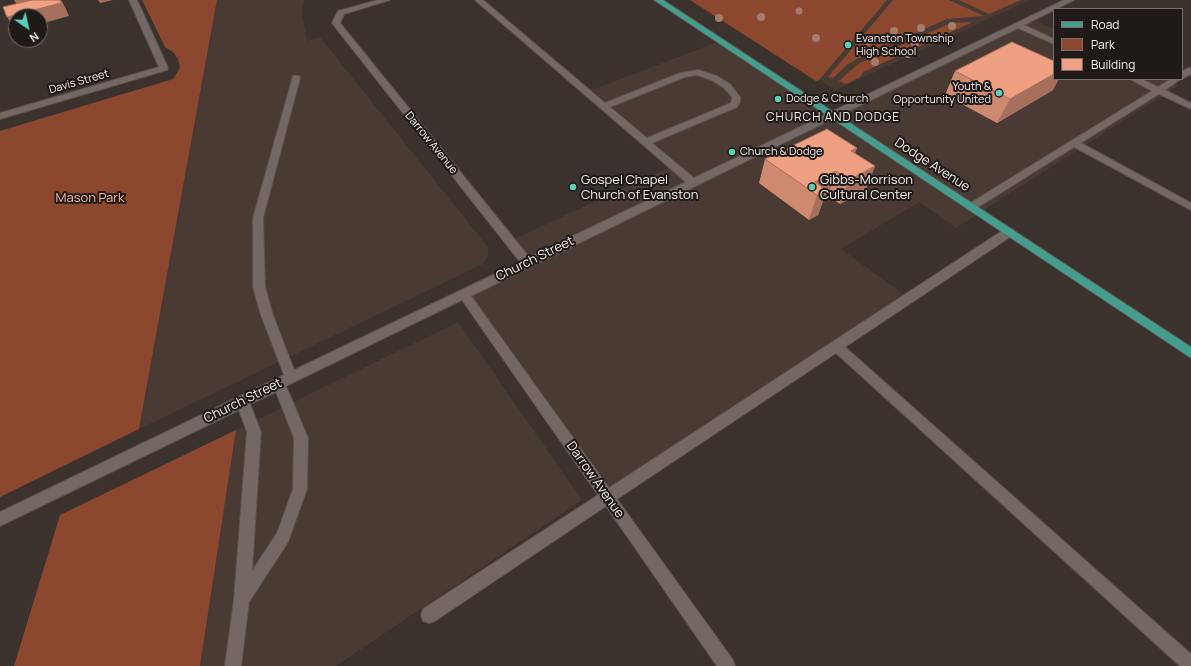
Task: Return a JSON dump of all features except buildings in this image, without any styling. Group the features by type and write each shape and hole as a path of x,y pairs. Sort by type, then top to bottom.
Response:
{"main road":[{"name":"Dodge Avenue","path":"658,0 1191,353"}],"street":[{"name":"Davis Street","path":"0,116 164,68 133,0"},
{"name":"Darrow Avenue","path":"386,0 341,13 336,23 527,263"},
{"path":"479,0 693,182"},
{"name":"Church Street","path":"1053,8 1070,0"},
{"name":"Church Street","path":"0,519 1053,8"},
{"path":"1018,25 1053,42"},
{"path":"604,106 683,74 698,72 714,78 726,86 736,97 736,102 734,105 646,142"},
{"path":"242,599 283,537 300,490 301,438 259,287 258,218 296,78"},
{"path":"1136,80 1191,106"},
{"path":"971,207 1176,80"},
{"path":"1074,143 1191,207"},
{"path":"429,615 1009,232"},
{"name":"Darrow Avenue","path":"464,294 727,666"},
{"path":"836,346 1191,665"},
{"path":"233,666 242,599 254,432 242,401"}],"shaded area":[{"path":"217,0 304,0 302,14 307,41 320,37 488,247 488,256 483,264 139,429"},
{"name":"Evanston Township High School","path":"693,0 1029,0 836,90"},
{"path":"1031,19 1053,29 1053,80 1167,80 1179,85 956,228 919,202 841,249 909,298 607,497 464,294 527,263 510,241 678,163 592,90 720,41 831,115"},
{"path":"458,322 582,500 336,666 200,666 236,430"}],"green space":[{"name":"Mason Park","path":"142,0 217,0 139,429 0,497 0,131 173,79 180,68 178,59 173,52 165,47"},
{"path":"690,0 887,0 819,80 816,81"},
{"path":"893,0 949,0 984,16 947,19 855,60 833,78 828,77"},
{"path":"959,0 1021,0 989,14"},
{"path":"973,22 863,72 860,77 846,84 839,81 858,64 951,23"},
{"path":"236,430 200,666 14,666 60,515"}],"place":[{"name":"Evanston Township High School","path":"848,45"},
{"name":"Youth & Opportunity United","path":"999,93"},
{"name":"Dodge & Church","path":"778,99"},
{"name":"Church & Dodge","path":"732,152"},
{"name":"Gospel Chapel Church of Evanston","path":"573,187"},
{"name":"Gibbs-Morrison Cultural Center","path":"812,187"}],"district":[{"name":"CHURCH AND DODGE","path":"833,118"}]}
